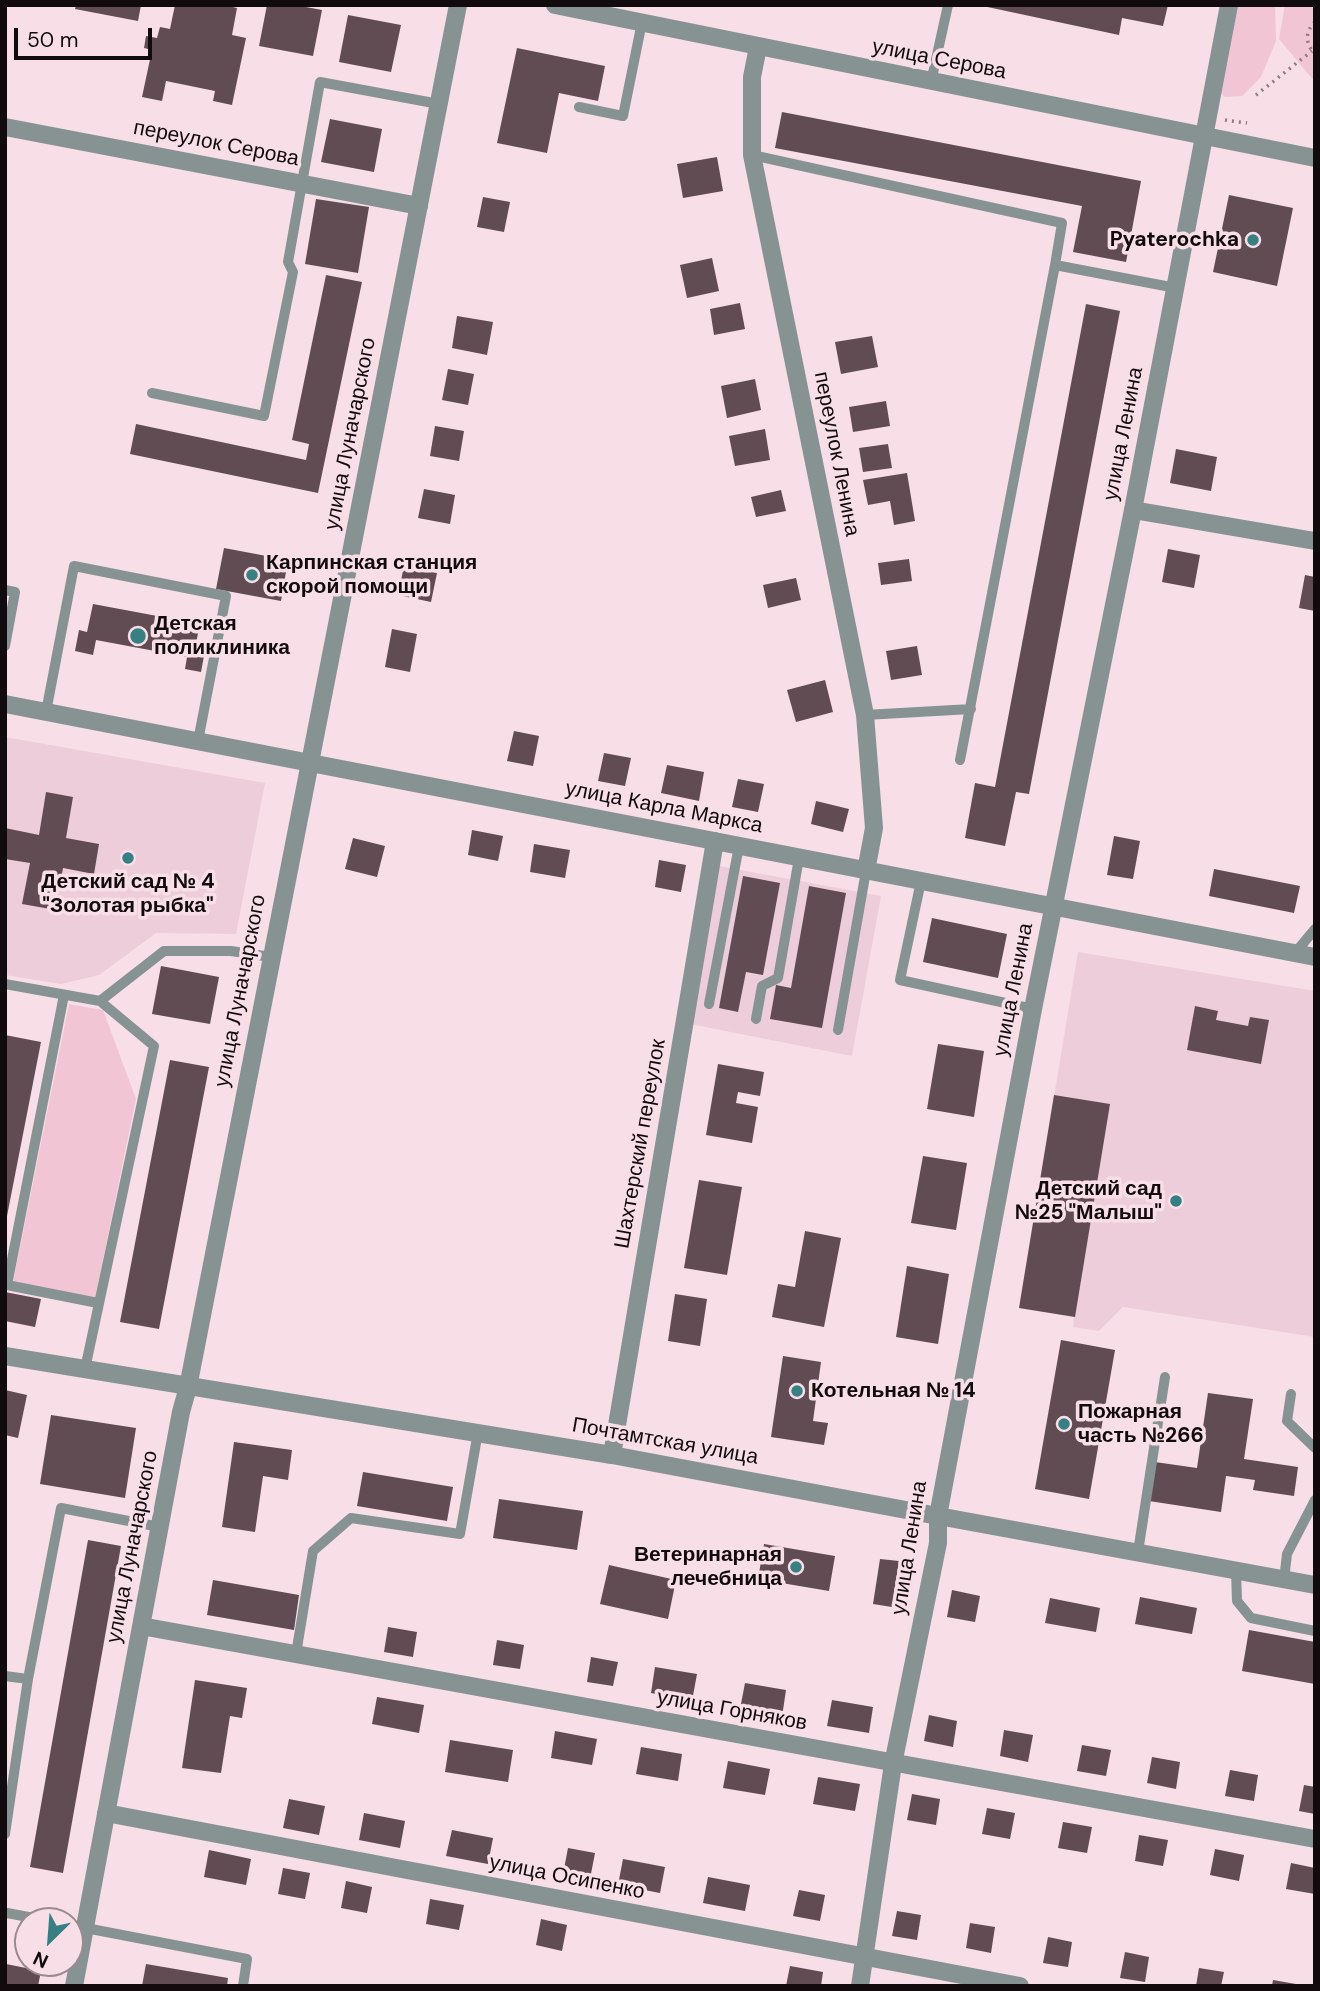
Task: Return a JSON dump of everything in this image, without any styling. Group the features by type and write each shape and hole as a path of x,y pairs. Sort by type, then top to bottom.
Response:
{"street":[{"name":"улица Луначарского","path":"82,1907 106,1814 458,5"},
{"name":"улица Серова","path":"555,5 577,7 758,47 1315,158"},
{"name":"улица Ленина","path":"860,1986 893,1764 938,1543 938,1516 1033,1009 1133,510 1229,5"},
{"name":"переулок Ленина","path":"758,47 752,77 752,155 865,715 874,828 866,870"},
{"name":"переулок Серова","path":"5,128 419,206"},
{"path":"1133,510 1315,541"},
{"name":"улица Карла Маркса","path":"5,704 1315,957"},
{"name":"Шахтерский переулок","path":"611,1455 715,841"},
{"name":"Почтамтская улица","path":"5,1356 611,1455 1315,1586"},
{"name":"улица Горняков","path":"141,1626 1315,1839"},
{"name":"улица Осипенко","path":"106,1814 1020,1986"}],"lane":[{"path":"931,82 948,5"},
{"path":"579,107 623,116 642,22"},
{"path":"152,393 264,416 293,272 288,262 320,82 439,104"},
{"path":"752,155 1062,223 960,760"},
{"path":"1055,265 1176,288"},
{"path":"47,712 74,566 226,596 198,741"},
{"path":"5,590 15,592 5,646"},
{"path":"865,715 971,709"},
{"path":"709,1004 739,846"},
{"path":"756,1019 762,986 778,978 799,858"},
{"path":"838,1030 866,870"},
{"path":"921,881 900,980 1033,1009"},
{"path":"1295,953 1315,929"},
{"path":"100,1001 164,951 231,951 271,957"},
{"path":"5,984 100,1001 154,1046 85,1369"},
{"path":"64,995 7,1285 98,1303"},
{"path":"1138,1552 1165,1377"},
{"path":"1291,1394 1287,1422 1315,1448"},
{"path":"296,1654 313,1551 351,1518 460,1534 478,1432"},
{"path":"1284,1580 1287,1554 1315,1500"},
{"path":"5,1834 28,1679 61,1508 160,1527"},
{"path":"1236,1571 1237,1601 1251,1618 1315,1631"},
{"path":"5,1676 28,1679"},
{"path":"84,1927 247,1959 243,1986"}],"path":[{"path":"1256,95 1313,53 1307,38 1308,31 1315,22"}],"shaded area":[{"path":"1235,5 1275,5 1276,41 1261,77 1242,96 1225,97 1218,91"},
{"path":"1285,5 1315,5 1315,82 1279,39"},
{"name":"Детский сад № 4 \"Золотая рыбка\"","path":"5,737 265,783 236,934 156,933 99,975 61,984 5,975"},
{"path":"719,866 881,896 852,1056 690,1024"},
{"name":"Детский сад №25 \"Малыш\"","path":"1078,952 1315,991 1315,1337 1123,1307 1099,1331 1073,1327 1074,1317 1019,1308"},
{"path":"69,1004 103,1010 136,1099 95,1298 13,1282"}],"building":[{"path":"76,5 141,5 138,21 75,9"},
{"path":"175,5 224,5 237,8 232,35 246,38 232,105 213,101 215,91 166,81 162,101 142,97 152,50 144,48 146,36 157,38 160,27 170,29"},
{"path":"267,5 295,5 322,10 313,56 259,46"},
{"path":"978,5 1168,5 1163,26 1122,18 1119,35"},
{"path":"348,15 401,25 391,72 339,62"},
{"path":"517,48 605,66 598,101 559,93 547,153 497,143"},
{"path":"782,112 1141,181 1126,262 1073,252 1082,206 775,148"},
{"path":"330,119 382,129 374,172 321,162"},
{"path":"717,157 723,191 683,198 677,164"},
{"name":"Pyaterochka","path":"1229,195 1293,208 1277,286 1213,272"},
{"path":"483,197 510,202 504,232 477,227"},
{"path":"316,199 369,207 358,273 305,264"},
{"path":"712,258 719,291 687,298 680,265"},
{"path":"326,275 362,282 318,493 130,454 136,424 306,460 309,444 292,440"},
{"path":"740,303 745,329 714,335 710,309"},
{"path":"1086,304 1120,311 1029,794 1016,792 1005,846 965,838 975,783 995,787"},
{"path":"457,316 493,322 487,355 452,348"},
{"path":"872,336 878,367 841,374 835,342"},
{"path":"448,369 474,374 468,405 442,400"},
{"path":"755,379 761,410 727,418 721,386"},
{"path":"886,401 890,426 853,432 849,407"},
{"path":"435,426 464,431 459,461 430,456"},
{"path":"765,429 770,460 735,466 729,436"},
{"path":"888,444 892,468 863,472 859,448"},
{"path":"1176,449 1217,457 1211,491 1170,483"},
{"path":"907,473 915,521 894,525 890,501 868,505 863,480"},
{"path":"424,489 455,495 450,524 418,518"},
{"path":"781,490 786,511 756,517 751,497"},
{"name":"Карпинская станция скорой помощи","path":"224,548 288,560 281,601 216,589"},
{"path":"1168,549 1200,555 1194,588 1162,582"},
{"path":"909,559 912,581 881,585 878,563"},
{"path":"404,566 437,573 431,602 398,595"},
{"path":"1305,575 1315,577 1315,611 1299,608"},
{"path":"796,578 801,600 768,608 763,585"},
{"name":"Детская поликлиника","path":"93,604 200,624 196,643 206,645 201,672 185,669 187,657 96,640 93,655 75,651 79,630 87,632"},
{"path":"392,629 417,634 410,672 385,667"},
{"path":"917,646 922,675 891,680 886,651"},
{"path":"825,680 833,712 796,722 787,690"},
{"path":"514,731 539,736 533,766 507,761"},
{"path":"604,753 631,758 625,786 598,781"},
{"path":"667,765 704,772 699,801 661,793"},
{"path":"738,779 764,784 758,812 732,807"},
{"path":"46,792 73,797 66,838 99,844 94,874 63,868 56,910 22,904 30,863 5,859 5,828 39,835"},
{"path":"816,801 849,809 843,832 811,824"},
{"path":"472,830 503,836 498,861 468,855"},
{"path":"1114,836 1140,841 1133,879 1107,875"},
{"path":"353,838 385,846 377,877 345,869"},
{"path":"534,844 570,850 565,878 530,872"},
{"path":"659,860 686,865 681,892 655,887"},
{"path":"1214,869 1300,886 1294,913 1209,896"},
{"path":"743,876 780,883 763,975 746,972 738,1012 719,1008"},
{"path":"809,886 846,893 822,1028 770,1019 776,985 791,988"},
{"path":"932,918 1007,934 998,978 923,962"},
{"path":"161,966 219,977 210,1024 152,1014"},
{"path":"1195,1006 1218,1011 1216,1020 1248,1026 1250,1017 1269,1020 1261,1064 1187,1050"},
{"path":"5,1035 41,1042 7,1216 5,1216"},
{"path":"938,1044 984,1051 974,1117 927,1109"},
{"path":"170,1060 209,1067 159,1329 120,1322"},
{"path":"718,1064 764,1072 760,1096 738,1092 736,1103 758,1107 752,1143 706,1135"},
{"path":"1054,1095 1110,1104 1075,1317 1019,1308"},
{"path":"923,1156 967,1163 956,1230 911,1223"},
{"path":"699,1180 742,1187 727,1275 684,1268"},
{"path":"805,1231 841,1238 824,1327 772,1317 778,1284 795,1287"},
{"path":"907,1266 949,1274 938,1344 896,1337"},
{"path":"5,1292 41,1299 35,1327 5,1321"},
{"path":"675,1294 707,1299 700,1346 668,1341"},
{"path":"1061,1340 1115,1350 1089,1499 1035,1489"},
{"name":"Котельная № 14","path":"783,1356 821,1362 813,1421 828,1423 824,1445 771,1437"},
{"path":"5,1390 27,1395 18,1438 5,1435"},
{"path":"1208,1393 1253,1399 1244,1459 1298,1467 1294,1496 1253,1490 1255,1480 1226,1476 1221,1512 1149,1501 1155,1462 1197,1468"},
{"path":"51,1415 136,1428 125,1498 40,1484"},
{"path":"234,1442 292,1450 288,1480 263,1476 255,1532 222,1527"},
{"path":"363,1472 453,1487 447,1521 357,1506"},
{"path":"499,1499 583,1511 577,1550 493,1538"},
{"path":"88,1540 121,1546 63,1873 30,1867"},
{"name":"Ветеринарная лечебница","path":"764,1544 835,1556 829,1591 758,1579"},
{"path":"880,1559 899,1561 892,1607 873,1604"},
{"path":"609,1565 676,1580 668,1619 600,1604"},
{"path":"213,1580 299,1595 294,1630 207,1615"},
{"path":"952,1590 980,1596 975,1622 947,1617"},
{"path":"1140,1597 1197,1608 1192,1634 1135,1624"},
{"path":"1050,1598 1100,1608 1096,1632 1045,1623"},
{"path":"388,1627 417,1632 413,1657 384,1652"},
{"path":"1249,1630 1315,1642 1315,1684 1242,1671"},
{"path":"497,1640 524,1645 520,1669 493,1665"},
{"path":"591,1657 618,1662 613,1686 587,1682"},
{"path":"655,1667 697,1674 692,1701 651,1693"},
{"path":"195,1680 247,1688 242,1718 230,1716 221,1773 182,1768"},
{"path":"745,1683 786,1690 782,1717 740,1709"},
{"path":"377,1697 424,1705 419,1733 372,1724"},
{"path":"832,1700 873,1707 869,1733 827,1726"},
{"path":"929,1715 957,1721 953,1747 924,1741"},
{"path":"1004,1730 1033,1735 1028,1762 1000,1756"},
{"path":"555,1731 597,1739 592,1765 551,1758"},
{"path":"450,1740 513,1750 508,1782 445,1772"},
{"path":"1082,1745 1111,1750 1106,1776 1077,1771"},
{"path":"641,1747 682,1754 678,1781 636,1774"},
{"path":"1152,1757 1180,1762 1176,1789 1147,1783"},
{"path":"728,1761 770,1769 765,1795 723,1788"},
{"path":"1230,1770 1258,1775 1254,1801 1225,1796"},
{"path":"818,1777 860,1784 855,1811 813,1804"},
{"path":"1304,1785 1315,1787 1315,1814 1299,1811"},
{"path":"912,1794 940,1799 936,1825 907,1820"},
{"path":"289,1799 325,1806 319,1835 283,1828"},
{"path":"987,1808 1015,1813 1010,1839 982,1834"},
{"path":"364,1813 405,1821 400,1848 359,1840"},
{"path":"1063,1822 1092,1827 1087,1853 1058,1848"},
{"path":"452,1830 493,1838 488,1864 446,1856"},
{"path":"1139,1835 1168,1840 1163,1866 1135,1861"},
{"path":"568,1848 595,1853 590,1879 563,1874"},
{"path":"1215,1849 1244,1855 1239,1881 1210,1875"},
{"path":"209,1850 251,1859 246,1885 204,1877"},
{"path":"623,1859 665,1867 660,1893 618,1885"},
{"path":"1291,1863 1315,1868 1315,1894 1286,1889"},
{"path":"283,1868 310,1873 305,1899 278,1894"},
{"path":"708,1877 750,1885 745,1911 703,1903"},
{"path":"346,1881 372,1887 367,1913 341,1908"},
{"path":"799,1890 825,1895 820,1921 793,1916"},
{"path":"430,1899 464,1905 459,1930 426,1924"},
{"path":"897,1911 921,1915 917,1940 892,1936"},
{"path":"541,1919 567,1925 562,1951 536,1945"},
{"path":"970,1923 995,1927 991,1953 966,1948"},
{"path":"1048,1937 1072,1942 1068,1967 1043,1963"},
{"path":"1125,1952 1149,1957 1145,1982 1120,1978"},
{"path":"6,1964 14,1966 14,1977 40,1977 38,1986 5,1986"},
{"path":"146,1964 228,1978 227,1986 142,1986"},
{"path":"790,1966 823,1972 821,1986 786,1986"},
{"path":"1199,1968 1224,1972 1221,1986 1196,1986"},
{"path":"1273,1980 1296,1984 1296,1986 1272,1986"}],"place":[{"name":"Pyaterochka","path":"1253,240"},
{"name":"Карпинская станция скорой помощи","path":"252,575"},
{"name":"Детская поликлиника","path":"138,636"},
{"name":"Детский сад № 4 \"Золотая рыбка\"","path":"128,858"},
{"name":"Детский сад №25 \"Малыш\"","path":"1176,1201"},
{"name":"Котельная № 14","path":"797,1391"},
{"name":"Пожарная часть №266","path":"1064,1424"},
{"name":"Ветеринарная лечебница","path":"796,1567"}]}
